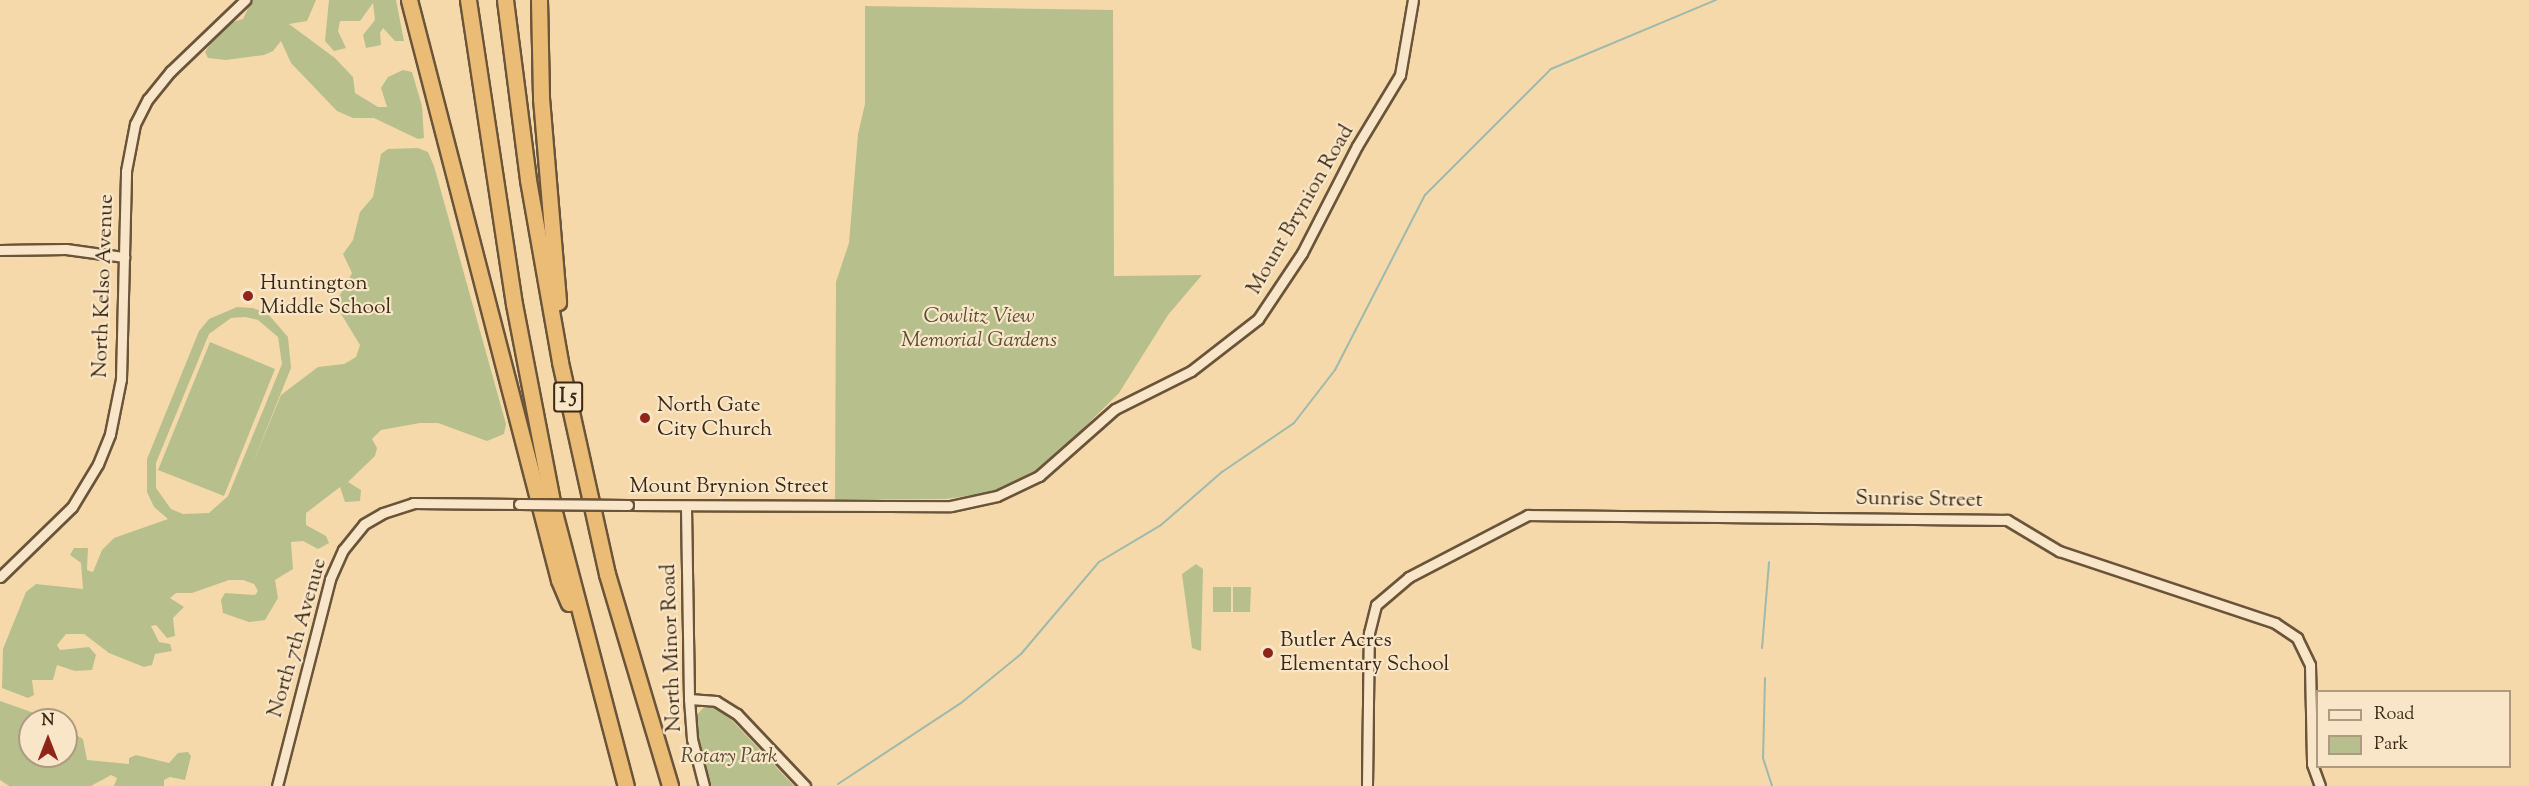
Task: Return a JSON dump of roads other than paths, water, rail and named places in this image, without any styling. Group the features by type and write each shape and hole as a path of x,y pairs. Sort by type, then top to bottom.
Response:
{"highway":[{"path":"409,0 559,580 588,644"},
{"name":"I 5","path":"468,0 520,337 555,516 626,786"},
{"name":"I 5","path":"506,0 528,180 561,362 608,574 670,786"},
{"path":"539,0 541,98 561,362"}],"street":[{"name":"North Kelso Avenue","path":"0,577 72,507 99,464 118,403 126,171 135,124 148,99 171,71 245,0"},
{"name":"Mount Brynion Road","path":"1040,476 1115,409 1191,371 1258,319 1302,253 1357,146 1400,75 1413,0"},
{"path":"0,250 66,249 124,257"},
{"name":"Mount Brynion Street","path":"413,504 686,507 951,506 997,496 1040,476"},
{"name":"North 7th Avenue","path":"277,786 330,579 343,550 364,524 383,513 413,504"},
{"name":"North Minor Road","path":"686,507 689,699 692,739 704,786"},
{"name":"Sunrise Street","path":"1367,786 1369,633 1376,605 1409,577 1528,515 2007,520 2059,551 2275,622 2297,638 2310,665 2312,764 2320,786"},
{"path":"689,699 716,701 736,714 806,786"}],"waterway":[{"path":"838,784 961,703 1021,654 1099,562 1161,525 1222,472 1294,423 1335,370 1425,195 1551,69 1716,0"},
{"path":"1762,648 1769,562"},
{"path":"1765,678 1763,758 1772,786"}],"place":[{"name":"Huntington Middle School","path":"248,296"},
{"name":"North Gate City Church","path":"645,418"},
{"name":"Butler Acres Elementary School","path":"1268,653"}],"park label":[{"name":"Cowlitz View Memorial Gardens","path":"979,329"},
{"name":"Rotary Park","path":"729,757"}]}
